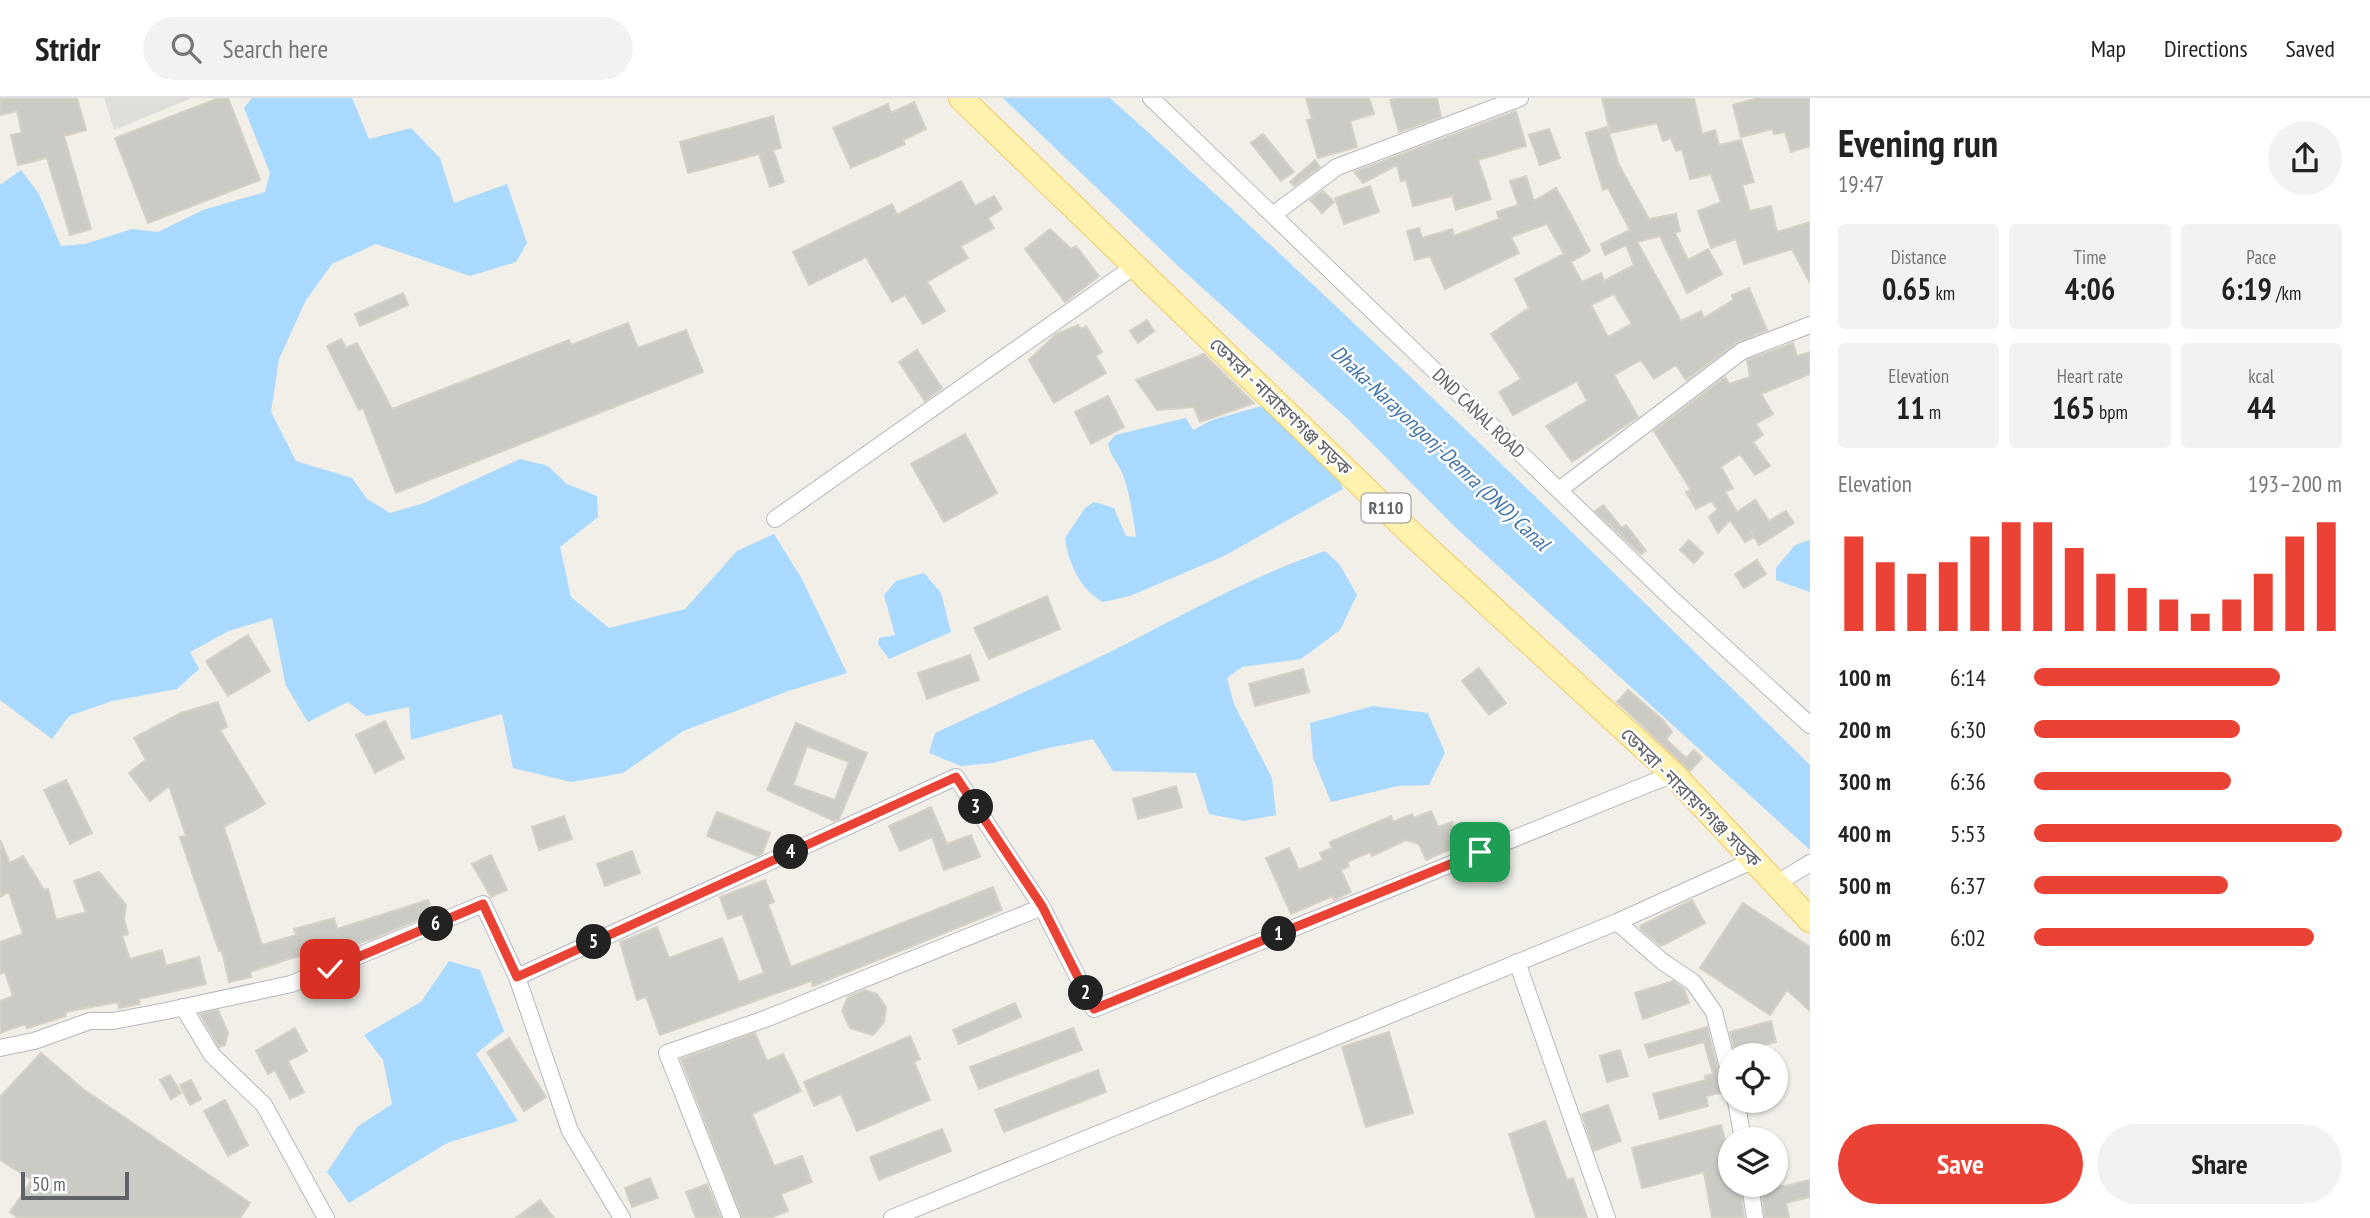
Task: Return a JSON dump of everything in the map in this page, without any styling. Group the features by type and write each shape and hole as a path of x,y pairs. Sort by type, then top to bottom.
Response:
{"main road":[{"name":"ডেমরা - নারায়ণগঞ্জ সড়ক","path":"961,98 1415,537 1673,774 1810,920"}],"street":[{"name":"DND CANAL ROAD","path":"1151,98 1673,600 1810,725"},
{"path":"1274,214 1337,167 1520,98"},
{"path":"775,519 1136,265"},
{"path":"1559,490 1742,351 1810,325"},
{"path":"517,977 956,777 1042,906 1094,1009 1673,774"},
{"path":"892,1218 1617,922 1754,860"},
{"path":"1776,884 1810,863"},
{"path":"0,1048 34,1041 90,1021 113,1021 291,984 483,904 517,977 570,1131 622,1218"},
{"path":"732,1218 667,1053 765,1019 1042,906"},
{"path":"1617,922 1663,962 1693,982 1714,1012 1722,1043"},
{"path":"1517,962 1607,1218"},
{"path":"183,1007 212,1055 264,1105 326,1218"},
{"path":"1752,1197 1755,1218"}],"shaded area":[{"path":"104,98 192,98 114,130"}],"water":[{"path":"252,98 352,98 369,139 411,128 440,158 454,203 507,184 527,243 516,262 470,276 376,244 332,264 306,300 279,359 271,412 296,461 352,478 367,499 390,513 424,503 520,459 548,466 567,484 597,496 598,517 560,547 571,597 609,628 685,609 737,551 774,534 802,579 847,673 788,691 683,731 623,773 571,782 513,768 502,714 411,740 409,707 366,716 348,702 308,722 286,686 272,618 229,631 190,652 199,669 177,689 112,701 69,716 52,739 0,700 0,185 21,170 39,194 61,246 85,244 132,229 158,232 203,210 265,192 270,173 244,108"},
{"name":"Dhaka-Narayongonj-Demra (DND) Canal","path":"1003,98 1110,98 1200,179 1551,512 1810,765 1810,850 1454,526 1350,421 1177,265"},
{"path":"1262,406 1340,481 1343,489 1224,556 1130,596 1103,602 1095,597 1077,575 1065,538 1085,508 1094,502 1114,508 1126,536 1136,537 1125,483 1108,444 1115,435 1186,418 1193,430 1212,420"},
{"path":"1810,540 1810,592 1776,580 1776,568 1795,545"},
{"path":"1325,551 1340,565 1357,595 1340,630 1301,659 1242,667 1227,678 1234,704 1272,778 1276,815 1244,821 1209,814 1196,773 1113,771 1093,739 993,763 961,766 929,753 935,733 1095,659 1246,583"},
{"path":"924,573 941,593 951,632 889,659 878,644 879,638 895,635 884,595 896,581"},
{"path":"1373,706 1428,713 1445,753 1429,785 1398,786 1331,802 1313,758 1310,723"},
{"path":"449,961 480,970 504,1031 476,1054 518,1121 447,1143 349,1203 327,1172 357,1127 392,1104 383,1060 364,1035 421,1002"}],"building":[{"path":"0,98 77,98 86,130 64,136 91,229 70,235 47,158 18,165 11,135 22,133 17,111 0,115"},
{"path":"219,98 228,98 260,180 148,223 115,138"},
{"path":"1306,98 1369,98 1374,114 1350,121 1357,147 1318,158 1307,120 1312,119"},
{"path":"1437,98 1441,117 1399,132 1390,100"},
{"path":"1602,98 1694,98 1702,134 1715,130 1719,145 1741,140 1754,182 1742,185 1750,211 1771,206 1777,232 1810,222 1810,283 1792,249 1744,264 1736,239 1711,248 1698,211 1721,202 1711,174 1690,179 1682,149 1676,151 1671,138 1663,141 1657,123 1610,133"},
{"path":"1758,98 1810,98 1810,146 1791,152 1785,132 1774,134 1772,129 1741,137 1733,105"},
{"path":"914,102 926,129 903,140 905,144 851,168 833,128 888,104 891,113"},
{"path":"1516,111 1526,146 1478,160 1491,199 1456,210 1452,196 1413,206 1406,180 1401,181 1397,165 1363,183 1354,172"},
{"path":"773,116 781,148 773,150 784,182 770,187 759,154 688,173 680,142"},
{"path":"1607,127 1619,165 1649,219 1676,214 1680,231 1675,233 1688,260 1708,249 1722,274 1687,293 1660,236 1637,242 1681,321 1701,311 1704,318 1733,300 1732,295 1749,288 1767,330 1736,343 1686,380 1676,365 1654,379 1641,360 1614,375 1638,417 1572,462 1546,426 1587,401 1577,381 1513,415 1499,392 1521,379 1491,334 1529,308 1515,279 1564,254 1547,224 1511,237 1519,253 1445,289 1430,256 1415,260 1407,231 1419,228 1422,238 1452,229 1454,236 1499,219 1497,212 1518,205 1510,181 1526,176 1534,201 1556,188 1568,209 1590,251 1571,262 1582,282 1601,273 1604,281 1634,265 1626,245 1605,255 1601,244 1630,230 1608,188 1603,190 1586,133","holes":["1614,294 1632,324 1608,337 1591,305"]},
{"path":"1549,129 1560,158 1540,165 1529,135"},
{"path":"1263,134 1294,172 1281,181 1251,143"},
{"path":"1315,160 1320,167 1294,186 1290,182"},
{"path":"961,181 975,206 994,196 1002,209 988,218 994,228 961,246 968,258 927,282 945,311 923,324 905,295 892,302 866,257 809,285 793,252 892,204 897,215"},
{"path":"1370,186 1379,212 1344,224 1335,198"},
{"path":"1323,191 1334,202 1322,213 1310,200"},
{"path":"1050,229 1071,249 1076,246 1099,276 1065,302 1025,249"},
{"path":"403,293 408,305 360,326 355,314"},
{"path":"1147,320 1154,331 1138,343 1130,331"},
{"path":"628,323 638,348 686,330 703,372 396,493 363,408 359,410 327,346 341,339 346,348 357,343 392,409 569,340 571,345"},
{"path":"1078,325 1081,329 1086,326 1102,352 1096,356 1106,373 1054,403 1029,360 1056,334"},
{"path":"1793,343 1797,356 1810,352 1810,374 1761,394 1773,414 1756,424 1763,435 1753,442 1770,466 1755,475 1740,454 1721,467 1733,488 1725,492 1737,512 1755,500 1769,521 1786,511 1794,523 1759,545 1750,530 1754,537 1745,542 1730,520 1718,533 1709,517 1718,509 1711,501 1696,509 1686,492 1691,490 1654,431 1725,377 1729,384 1750,377 1747,360"},
{"path":"917,350 942,388 925,401 899,362"},
{"path":"1204,354 1254,403 1200,422 1194,407 1157,410 1136,380"},
{"path":"1108,396 1124,427 1091,444 1075,412"},
{"path":"965,434 997,493 944,522 911,464"},
{"path":"1603,505 1622,528 1626,525 1646,551 1641,554 1595,511"},
{"path":"1689,540 1703,553 1694,563 1680,550"},
{"path":"1757,560 1766,574 1744,588 1735,574"},
{"path":"1047,596 1060,629 989,659 974,628"},
{"path":"248,635 270,671 228,696 206,661"},
{"path":"970,655 979,680 927,699 918,673"},
{"path":"1479,668 1506,703 1489,715 1462,681"},
{"path":"1303,669 1309,692 1255,706 1249,684"},
{"path":"1628,690 1663,720 1672,732 1666,739 1686,758 1694,750 1702,758 1690,771 1617,702"},
{"path":"218,702 227,727 220,730 265,804 224,827 262,945 296,935 294,929 334,918 337,929 428,900 433,913 372,939 355,944 354,940 292,958 250,972 251,977 229,982 222,951 219,951 180,837 186,836 169,786 150,801 129,773 146,760 134,738 181,713"},
{"path":"385,721 404,758 375,773 356,735"},
{"path":"796,723 867,753 839,819 834,821 767,790","holes":["807,746 849,762 835,800 793,785"]},
{"path":"66,780 92,833 70,844 44,790"},
{"path":"1176,786 1182,807 1138,819 1133,799"},
{"path":"931,807 947,844 971,835 980,857 944,870 932,837 900,851 889,826"},
{"path":"1431,811 1438,827 1452,822 1462,844 1426,860 1419,844 1406,840 1372,856 1370,852 1347,862 1349,866 1341,870 1351,892 1334,900 1333,896 1291,914 1266,858 1289,848 1299,870 1323,860 1320,853 1332,848 1330,842 1391,816 1393,822 1412,814 1414,818"},
{"path":"717,812 770,833 762,854 757,856 707,836"},
{"path":"564,816 572,839 539,850 532,827"},
{"path":"0,840 10,863 23,856 44,890 48,889 56,920 86,912 74,881 99,872 126,905 124,918 128,934 122,936 130,959 162,950 166,966 199,957 206,984 139,999 140,1004 119,1008 118,1002 65,1012 66,1016 27,1028 25,1024 0,1033 0,1001 13,996 5,972 0,974 0,942 23,934 9,892 0,897"},
{"path":"632,851 640,873 605,886 597,864"},
{"path":"491,855 507,890 491,897 472,864"},
{"path":"765,880 774,902 768,904 791,967 993,887 1002,910 813,986 811,981 660,1035 646,997 637,1000 620,942 657,927 669,958 722,938 739,982 764,973 742,914 728,919 720,897"},
{"path":"1692,900 1705,923 1661,946 1642,930 1640,926"},
{"path":"1743,903 1810,947 1810,1011 1787,990 1770,1015 1700,968"},
{"path":"1673,981 1684,989 1689,1003 1643,1019 1635,993"},
{"path":"865,990 877,994 886,1007 884,1022 873,1035 850,1028 842,1011 848,997"},
{"path":"1015,1003 1021,1017 959,1044 953,1030"},
{"path":"218,1010 228,1033 225,1045 219,1047 200,1014"},
{"path":"1771,1021 1776,1042 1733,1043 1730,1032"},
{"path":"1707,1027 1718,1070 1718,1093 1706,1096 1708,1106 1660,1119 1653,1094 1706,1080 1705,1076 1713,1074 1704,1042 1649,1057 1645,1045"},
{"path":"295,1028 307,1051 288,1061 304,1092 290,1099 275,1070 268,1074 256,1051"},
{"path":"1073,1028 1082,1050 979,1089 970,1067"},
{"path":"1389,1032 1413,1113 1366,1127 1342,1047"},
{"path":"755,1033 767,1061 783,1054 801,1091 752,1114 774,1166 802,1156 812,1182 781,1194 788,1211 770,1218 742,1218 681,1059"},
{"path":"910,1036 920,1059 914,1062 930,1100 857,1131 841,1094 814,1106 804,1082"},
{"path":"509,1038 546,1097 524,1111 487,1052"},
{"path":"1620,1050 1628,1076 1607,1082 1600,1056"},
{"path":"41,1053 83,1089 250,1203 240,1218 18,1218 10,1212 32,1180 0,1160 0,1097"},
{"path":"1098,1070 1106,1092 1004,1132 995,1110"},
{"path":"170,1075 181,1093 171,1099 160,1080"},
{"path":"191,1080 201,1099 190,1105 180,1085"},
{"path":"225,1100 248,1145 228,1156 204,1111"},
{"path":"1608,1105 1621,1141 1594,1151 1582,1114"},
{"path":"1545,1121 1567,1180 1573,1178 1587,1218 1536,1218 1509,1134"},
{"path":"1721,1125 1718,1127 1718,1197 1741,1197 1744,1218 1712,1218 1704,1172 1642,1188 1632,1148"},
{"path":"942,1129 951,1151 879,1180 870,1157"},
{"path":"650,1178 658,1198 632,1207 625,1188"},
{"path":"1810,1180 1810,1197 1786,1203 1789,1218 1765,1218 1762,1197 1788,1197 1788,1185"},
{"path":"707,1184 721,1218 696,1218 686,1192"},
{"path":"540,1200 554,1218 516,1218"}],"route":[{"path":"330,969 483,904 517,977 956,777 1042,906 1094,1009 1480,852"}]}
